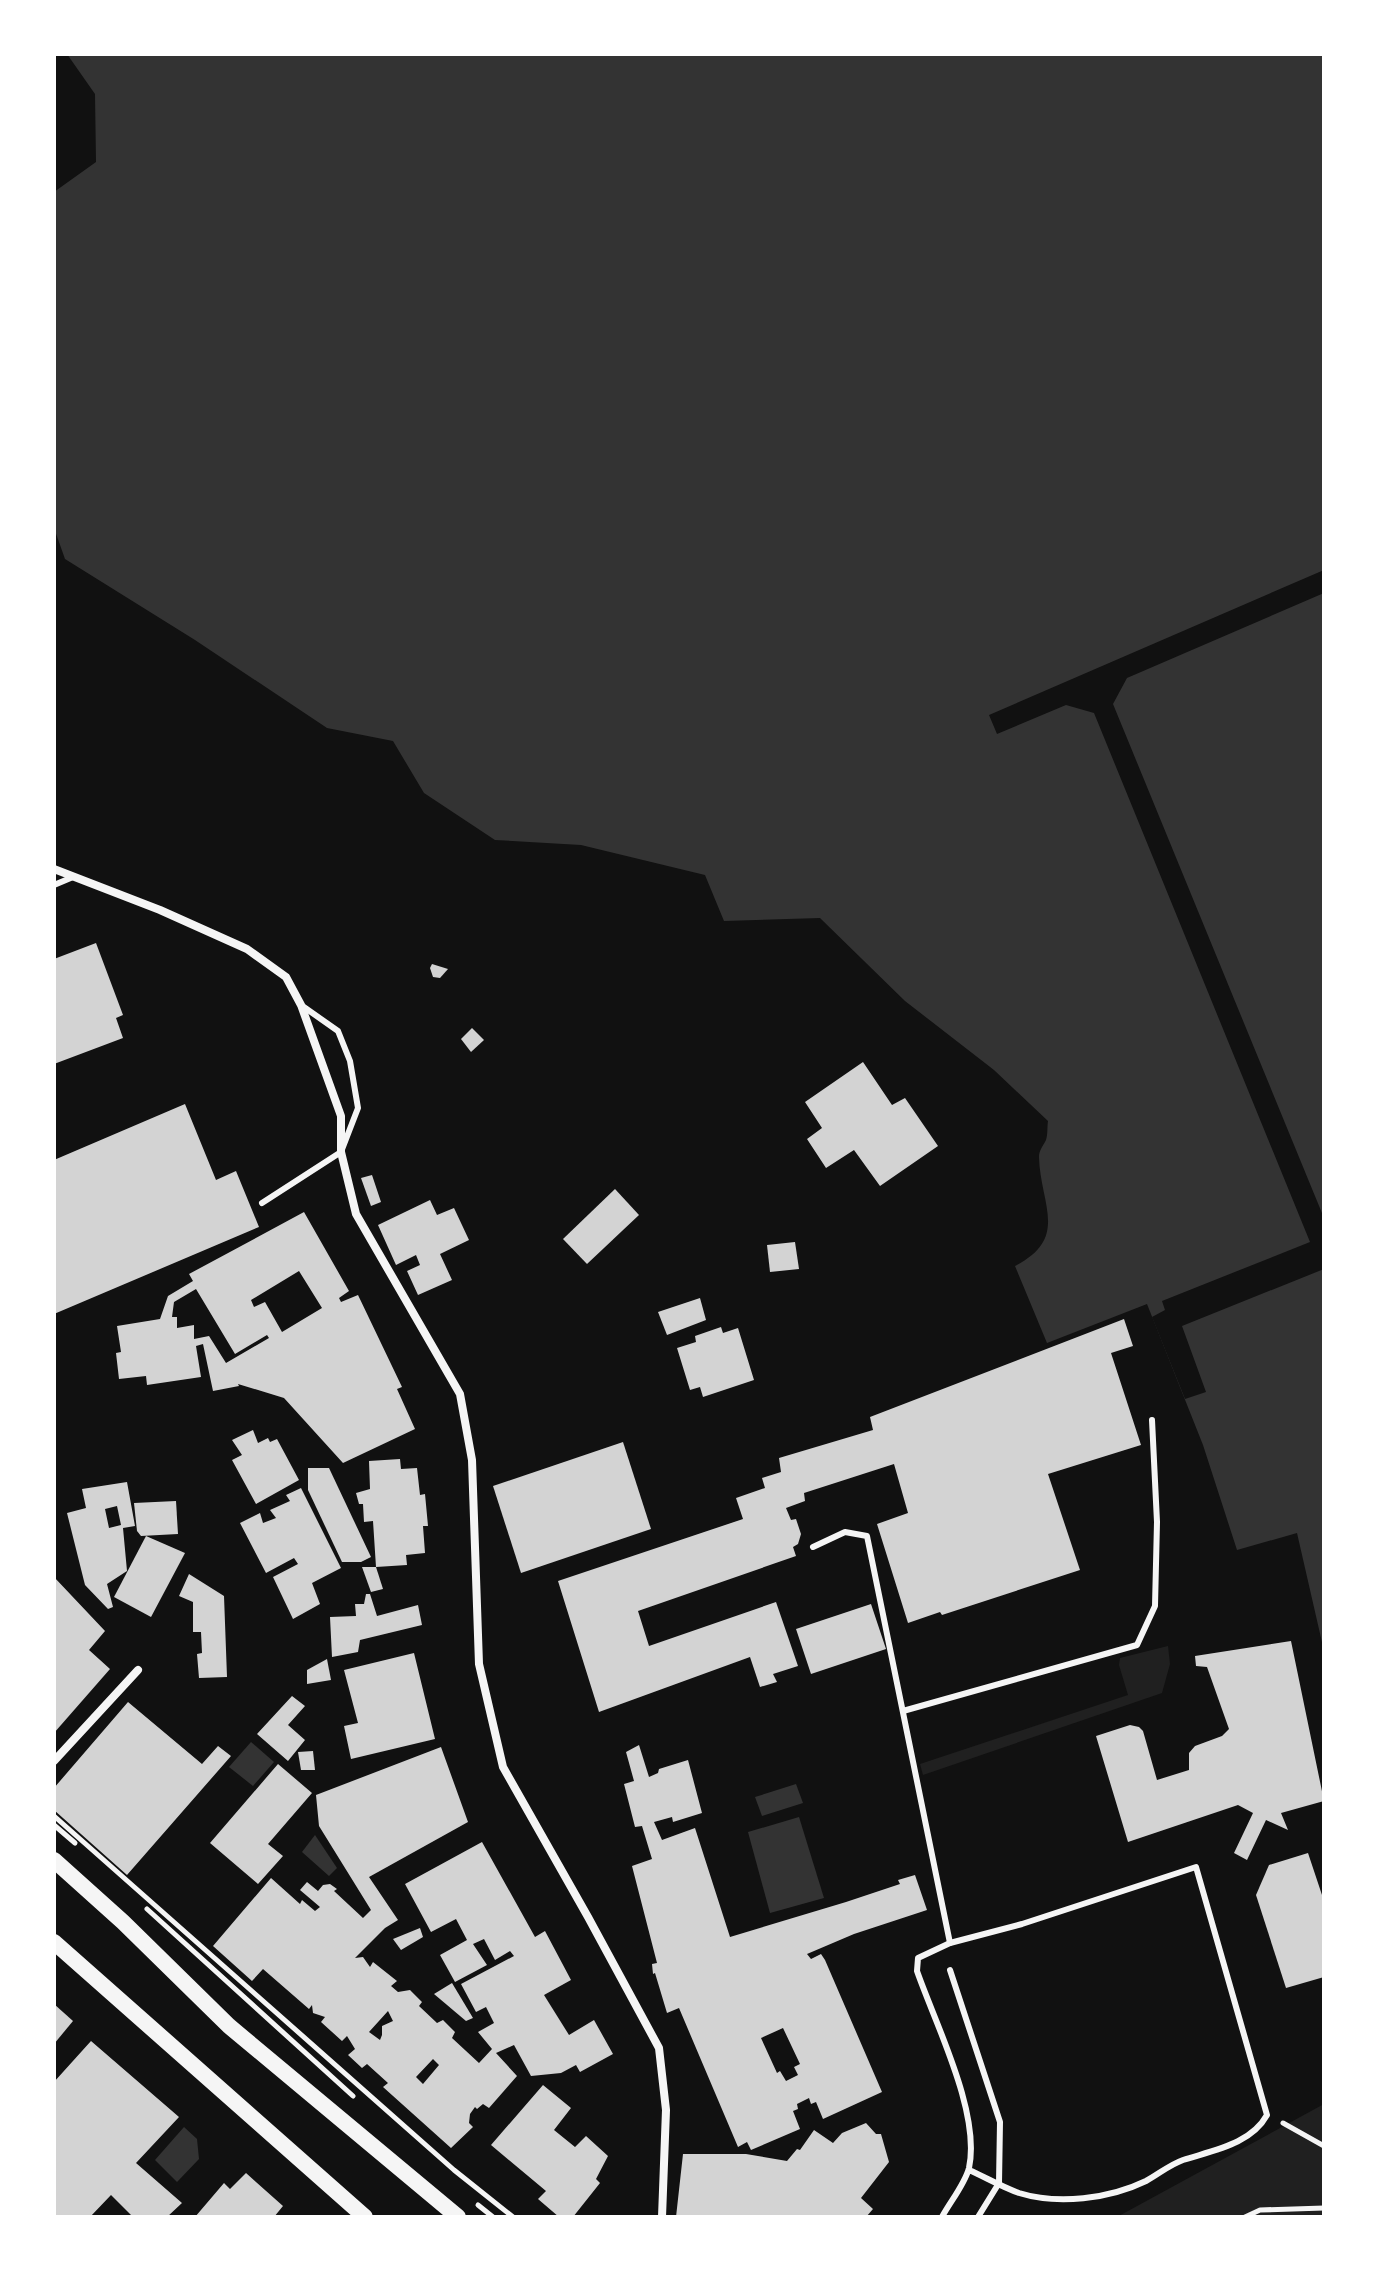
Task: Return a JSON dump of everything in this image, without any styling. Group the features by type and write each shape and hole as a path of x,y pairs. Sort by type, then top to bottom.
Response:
{"main road":[{"path":"54,1860 123,1922 229,2026 458,2217"},
{"path":"54,1876 123,1922"},
{"path":"54,1942 365,2217"}],"street":[{"path":"54,869 160,910 247,949 286,977 301,1005 341,1116 341,1152 356,1214 460,1394 472,1460 479,1664 503,1767 659,2048 666,2110 662,2217"},
{"path":"54,1761 138,1670"}],"lane":[{"path":"54,885 73,877"},
{"path":"262,1203 341,1152 358,1108 350,1061 338,1031 301,1005"},
{"path":"903,1711 1137,1645 1155,1606 1157,1522 1152,1420"},
{"path":"813,1547 845,1532 867,1536 950,1943"},
{"path":"942,2217 969,2170 970,2135 960,2088 915,1964 918,1958 950,1943 1022,1924 1196,1867 1267,2115 1260,2128 1243,2140 1172,2164 1146,2181 1096,2196 1040,2199 1015,2192 969,2170"},
{"path":"950,1970 1000,2122 999,2183 978,2217"}],"path":[{"path":"54,1816 454,2170 513,2217"},
{"path":"54,1825 355,2097"},
{"path":"1267,2115 1324,2146"},
{"path":"470,2199 493,2217"},
{"path":"1245,2217 1260,2210 1324,2208"},
{"path":"1260,2210 1267,2217"}],"shaded area":[{"path":"67,54 1324,54 1324,1651 1297,1533 1237,1550 1203,1445 1147,1304 1047,1343 1015,1266 1032,1255 1047,1232 1039,1157 1047,1138 1048,1121 994,1070 905,1001 820,918 724,921 705,875 581,845 495,840 424,793 393,741 327,728 65,559 54,528 54,192 96,162 95,94"},
{"path":"1168,1646 1170,1664 1162,1693 923,1775 920,1764 1128,1695 1119,1665 1120,1658"},
{"path":"251,1742 274,1762 253,1786 229,1767"},
{"path":"796,1784 803,1803 762,1816 755,1797"},
{"path":"799,1817 824,1898 770,1913 748,1832"},
{"path":"315,1835 337,1868 329,1876 302,1852"},
{"path":"1324,2104 1324,2217 1117,2217"},
{"path":"184,2127 197,2139 199,2159 177,2182 155,2160"}],"pier":[{"path":"1324,570 1324,593 1127,678 1113,704 1324,1218 1324,1269 1182,1326 1206,1392 1185,1399 1152,1317 1165,1310 1162,1301 1310,1242 1094,713 1066,705 997,734 989,715"}],"building":[{"path":"96,943 123,1015 116,1018 123,1038 54,1064 54,959"},
{"path":"432,964 448,969 440,978 433,977"},
{"path":"472,1028 484,1040 471,1052 461,1039"},
{"path":"863,1062 892,1105 905,1098 938,1146 880,1186 854,1150 826,1168 807,1139 822,1128 805,1102"},
{"path":"185,1104 216,1180 236,1171 259,1227 54,1314 54,1160"},
{"path":"372,1175 381,1202 371,1206 361,1178"},
{"path":"615,1189 639,1215 587,1264 563,1239"},
{"path":"430,1200 437,1215 454,1208 469,1240 440,1254 452,1280 418,1295 407,1271 420,1265 416,1255 396,1265 378,1225"},
{"path":"304,1212 349,1291 339,1298 341,1302 358,1295 402,1387 397,1389 415,1429 343,1463 284,1398 238,1384 213,1391 203,1344 196,1346 201,1377 147,1385 146,1376 119,1379 116,1353 121,1352 117,1326 160,1319 168,1296 193,1281 189,1274","holes":["299,1271 322,1308 282,1332 265,1302 254,1307 251,1300","196,1289 235,1354 267,1335 269,1338 226,1363 209,1336 194,1339 194,1325 177,1328 177,1317 172,1317 174,1302"]},
{"path":"795,1242 799,1269 770,1272 767,1245"},
{"path":"700,1298 706,1320 667,1335 658,1312"},
{"path":"1124,1319 1133,1346 1111,1353 1141,1445 1048,1474 1080,1570 908,1623 877,1524 908,1513 894,1464 804,1493 805,1501 786,1508 791,1520 796,1519 801,1534 798,1544 793,1547 796,1556 638,1611 649,1646 776,1602 798,1666 773,1674 777,1682 760,1687 750,1657 599,1712 558,1581 743,1519 736,1498 765,1488 762,1478 781,1472 779,1458 873,1430 870,1417"},
{"path":"721,1327 723,1333 738,1328 754,1380 703,1397 700,1387 690,1390 677,1348 696,1342 695,1336"},
{"path":"253,1430 258,1443 268,1438 270,1442 277,1439 299,1480 256,1504 232,1460 242,1455 232,1440"},
{"path":"623,1442 651,1529 521,1573 493,1486"},
{"path":"400,1459 401,1469 417,1468 420,1495 425,1494 428,1526 423,1526 425,1553 406,1555 407,1565 376,1567 373,1521 364,1522 363,1504 359,1504 356,1493 370,1489 369,1461"},
{"path":"308,1468 329,1468 371,1557 361,1562 342,1562 308,1490"},
{"path":"127,1482 135,1526 123,1528 127,1571 107,1584 113,1607 108,1609 85,1585 67,1513 86,1508 82,1489","holes":["117,1506 121,1525 109,1528 105,1509"]},
{"path":"301,1488 341,1568 312,1583 320,1604 293,1619 273,1577 298,1564 294,1558 266,1573 240,1523 260,1513 263,1523 276,1518 270,1510 290,1501 286,1495"},
{"path":"176,1501 178,1534 141,1536 137,1531 134,1503"},
{"path":"146,1536 185,1553 151,1617 114,1597"},
{"path":"362,1567 376,1567 383,1589 371,1592"},
{"path":"189,1574 224,1596 227,1677 199,1678 197,1654 202,1653 201,1632 193,1632 193,1602 179,1596"},
{"path":"54,1577 105,1631 89,1650 110,1669 54,1733"},
{"path":"366,1594 370,1594 377,1616 418,1605 422,1625 360,1640 358,1652 332,1657 330,1617 356,1616 355,1604 364,1604"},
{"path":"871,1604 886,1649 811,1674 796,1629"},
{"path":"1291,1641 1324,1801 1281,1813 1288,1830 1266,1820 1247,1860 1234,1853 1253,1813 1238,1805 1128,1842 1096,1736 1130,1725 1139,1727 1143,1731 1157,1780 1189,1770 1189,1753 1195,1746 1222,1736 1229,1729 1207,1667 1196,1666 1195,1656"},
{"path":"414,1653 435,1739 351,1759 344,1726 358,1723 344,1670"},
{"path":"327,1659 331,1680 307,1684 307,1670"},
{"path":"292,1696 305,1706 288,1725 305,1740 288,1761 257,1734"},
{"path":"128,1702 202,1764 218,1746 231,1756 127,1875 54,1810 54,1788"},
{"path":"639,1745 649,1777 658,1773 659,1769 688,1760 702,1813 673,1822 672,1817 654,1822 662,1840 695,1828 730,1937 900,1884 898,1880 915,1875 927,1910 854,1934 807,1954 811,1959 821,1954 825,1960 882,2092 823,2119 816,2102 811,2104 809,2098 797,2104 798,2109 793,2111 800,2129 751,2150 747,2142 738,2147 679,2008 667,2013 653,1974 652,1964 657,1963 632,1866 652,1859 642,1826 635,1827 624,1784 634,1781 626,1752","holes":["783,2028 800,2064 794,2067 798,2075 786,2081 780,2071 777,2073 761,2038"]},
{"path":"441,1747 468,1822 369,1877 398,1920 385,1928 355,1958 363,1957 370,1967 373,1962 397,1981 391,1986 398,1992 410,1990 422,2002 419,2006 437,2023 443,2020 455,2032 452,2038 479,2063 492,2049 478,2032 494,2023 486,2007 476,2012 461,1984 514,1956 510,1951 495,1960 484,1939 473,1944 487,1965 455,1982 440,1955 467,1940 456,1919 431,1932 405,1884 482,1842 535,1937 545,1931 571,1980 544,1995 569,2035 594,2020 613,2054 580,2072 576,2065 561,2073 531,2076 514,2045 496,2053 517,2076 489,2108 483,2104 477,2109 475,2107 469,2123 473,2127 451,2148 383,2087 388,2083 367,2064 362,2068 348,2055 355,2049 347,2036 342,2041 321,2022 325,2017 313,2013 312,2005 309,2009 263,1969 252,1981 213,1946 271,1878 300,1904 302,1900 315,1911 320,1907 300,1890 307,1882 318,1891 323,1885 330,1884 363,1918 371,1910 319,1826 316,1795","holes":["388,2011 393,2021 382,2026 380,2040 369,2032","433,2059 439,2065 423,2084 416,2077"]},
{"path":"313,1751 315,1770 301,1770 298,1752"},
{"path":"278,1764 312,1793 268,1844 283,1856 258,1884 210,1843"},
{"path":"1308,1853 1324,1901 1324,1977 1286,1988 1256,1895 1269,1865"},
{"path":"420,1928 423,1937 401,1950 393,1939"},
{"path":"452,1983 473,2018 466,2021 434,1994"},
{"path":"54,2004 73,2021 54,2044"},
{"path":"91,2041 179,2117 136,2163 182,2203 167,2217 133,2217 111,2195 90,2217 54,2217 54,2082"},
{"path":"543,2085 571,2108 554,2130 575,2147 586,2136 608,2156 596,2179 600,2183 573,2217 559,2217 538,2199 546,2191 491,2145"},
{"path":"866,2123 876,2134 881,2134 889,2162 861,2198 873,2209 866,2217 676,2217 683,2154 746,2154 787,2161 797,2149 800,2150 814,2130 833,2143 842,2133"},
{"path":"246,2173 283,2206 274,2217 195,2217 224,2183 230,2189"}]}
